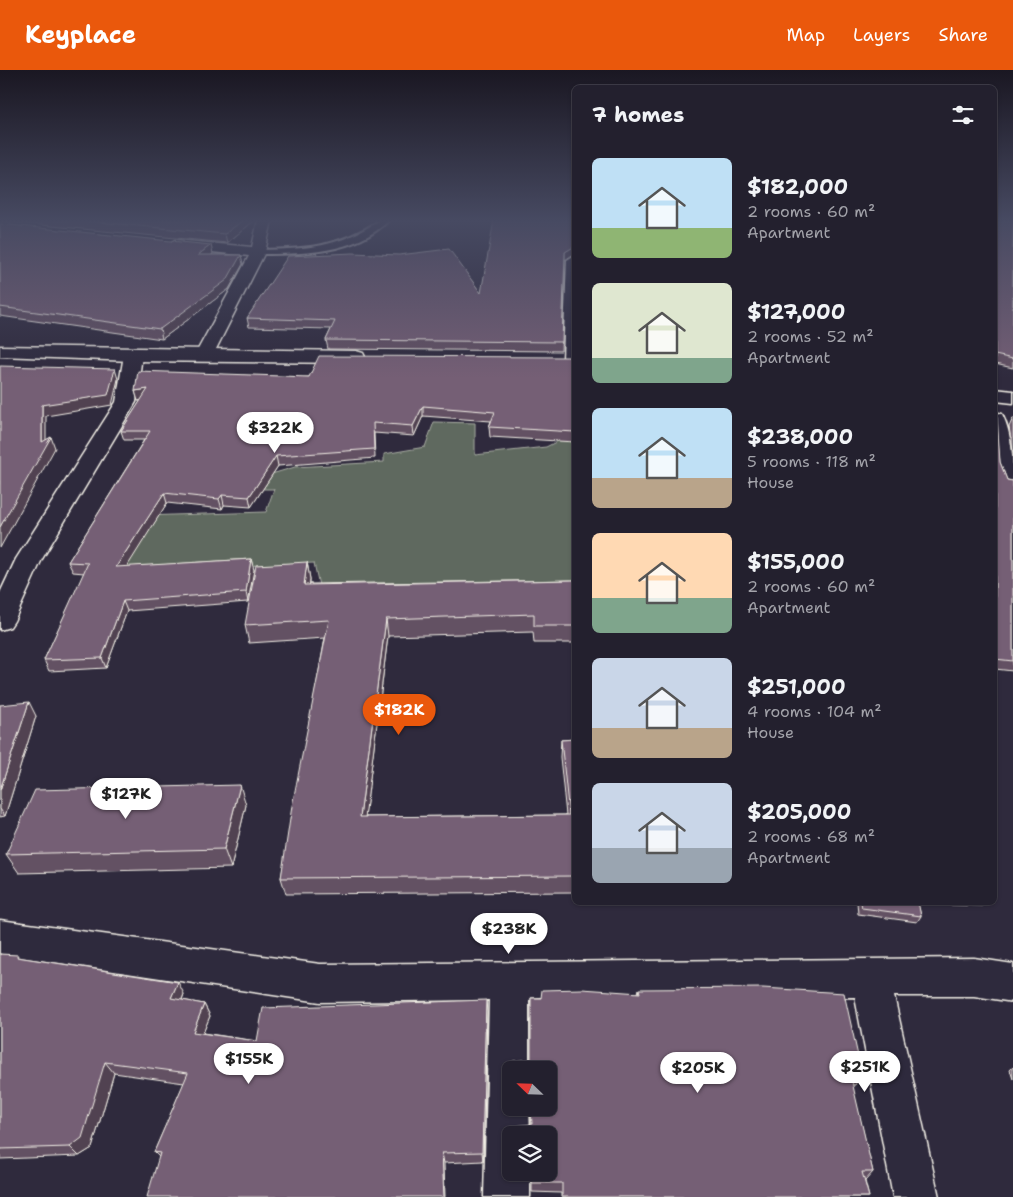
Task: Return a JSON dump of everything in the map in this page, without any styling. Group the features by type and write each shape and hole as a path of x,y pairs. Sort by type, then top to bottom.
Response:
{"street":[{"path":"204,355 247,273"},
{"path":"0,351 371,358"},
{"path":"0,621 29,559 126,402 133,355"},
{"path":"553,359 572,359"},
{"path":"997,425 1013,483"},
{"path":"0,937 320,983 974,977 1013,983"},
{"path":"871,978 916,1197"},
{"path":"507,1197 509,982"}],"green space":[{"path":"434,422 475,423 475,455 546,447 560,440 570,438 572,442 572,593 322,599 314,563 97,571 142,516 266,512 274,489 254,489 265,476 295,467 384,462 384,454 425,447"}],"building":[{"path":"0,273 231,273 227,280 160,329 0,307"},
{"path":"277,273 466,273 481,293 485,273 564,273 562,342 326,340 335,321 247,318"},
{"path":"997,273 1013,273 1013,359 997,355"},
{"path":"319,356 572,357 572,432 489,427 495,412 423,406 413,426 373,423 374,449 276,456 249,497 222,495 219,499 164,493 116,567 251,559 246,592 123,601 102,658 44,660 88,563 68,562 150,431 121,431 148,389 135,391 138,371 309,377"},
{"path":"0,366 115,369 108,395 42,405 42,442 51,437 0,527"},
{"path":"997,416 1000,462 1007,480 1013,481 1013,661 997,659"},
{"path":"307,562 304,585 572,580 572,626 534,626 534,614 386,619 360,817 569,815 561,740 572,739 572,876 281,878 292,806 329,620 245,625 256,565"},
{"path":"29,702 0,790 0,705"},
{"path":"240,785 224,849 6,854 35,790"},
{"path":"862,905 919,905 921,916 862,908"},
{"path":"0,954 18,955 17,957 178,982 171,998 204,1004 193,1032 257,1041 263,1008 486,1000 482,1152 442,1153 444,1197 147,1197 160,1153 154,1152 188,1073 105,1062 82,1138 70,1147 0,1149"},
{"path":"763,988 844,993 862,1074 850,1073 873,1172 862,1172 869,1197 562,1197 562,1183 532,1183 532,1181 557,1181 557,1126 513,1126 532,1124 532,1116 558,1116 558,1061 513,1061 531,1059 531,998 541,998 542,990 582,989 640,993 639,989"}]}
